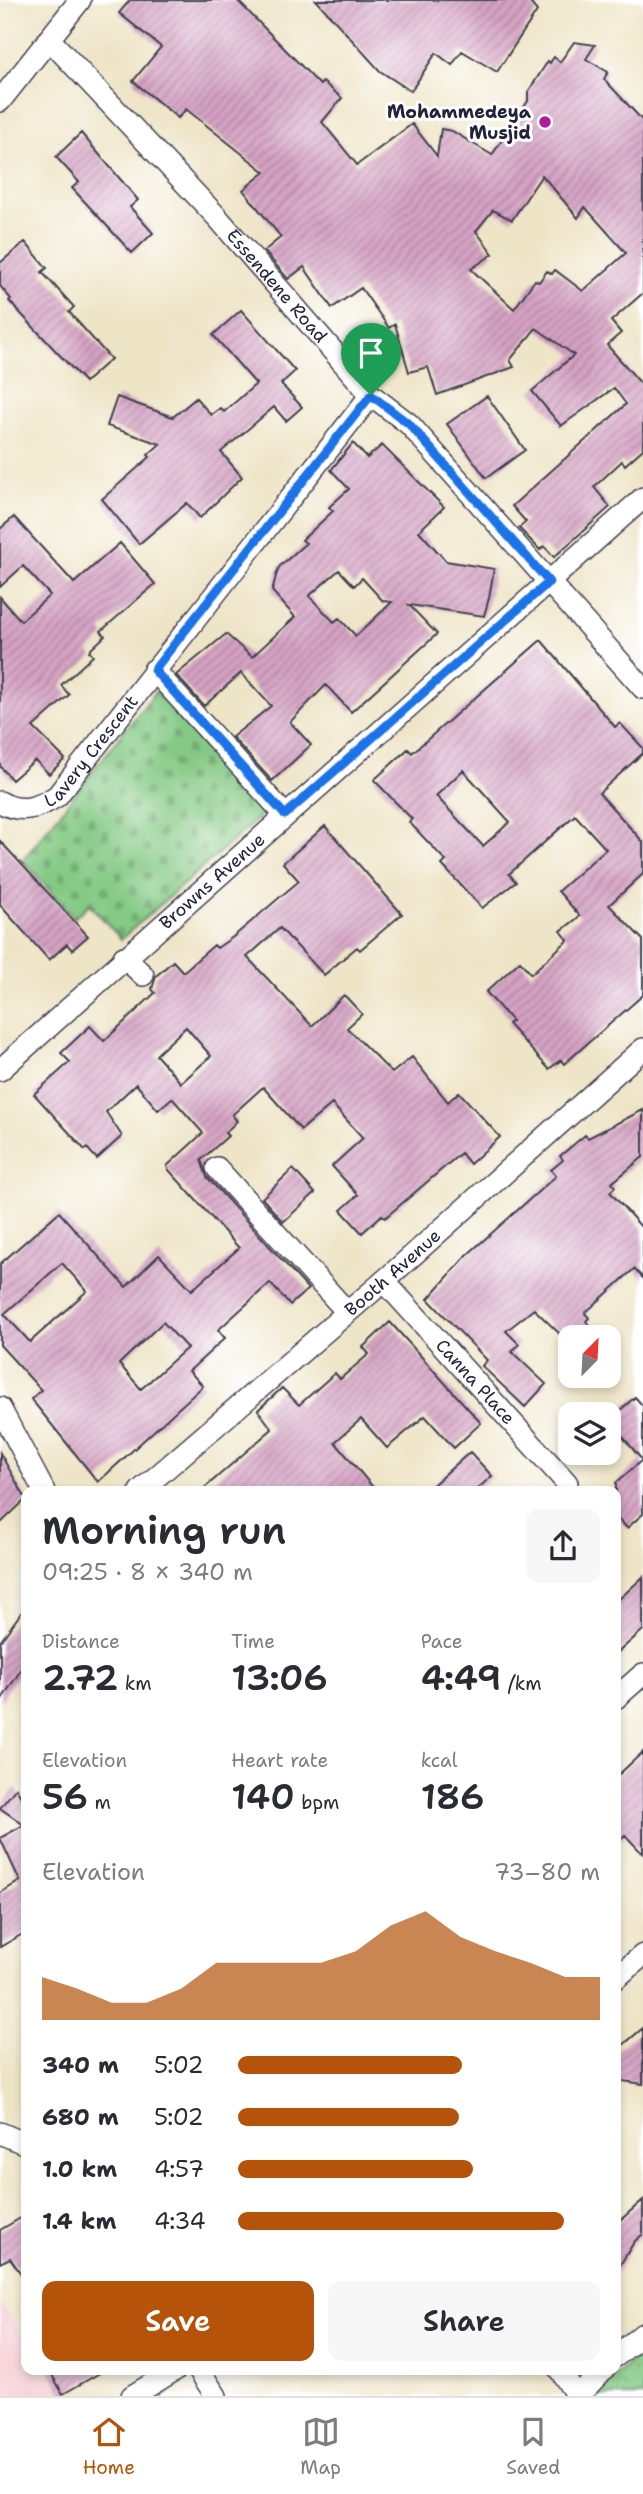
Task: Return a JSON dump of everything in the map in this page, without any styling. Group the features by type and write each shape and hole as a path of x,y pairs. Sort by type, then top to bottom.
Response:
{"street":[{"path":"0,101 80,0"},
{"name":"Essendene Road","path":"49,39 217,216 371,395 409,424 643,688"},
{"name":"Lavery Crescent","path":"0,802 23,809 39,808 57,796 371,395"},
{"name":"Browns Avenue","path":"0,1070 643,498"},
{"path":"154,670 285,815"},
{"path":"124,957 143,975"},
{"name":"Booth Avenue","path":"146,1486 384,1280 643,1049"},
{"path":"217,1168 347,1312"},
{"name":"Canna Place","path":"384,1280 567,1483"},
{"path":"0,1408 41,1486"},
{"path":"621,1694 643,1674"},
{"path":"621,1974 643,1955"},
{"path":"0,2133 21,2142"},
{"path":"621,2353 643,2334"},
{"path":"132,2396 167,2375"},
{"path":"202,2375 216,2396"},
{"path":"563,2375 577,2396 598,2375"}],"shaded area":[{"path":"0,2302 21,2334 21,2375 48,2375 63,2396 0,2396"}],"green space":[{"path":"156,691 263,814 121,939 89,904 74,918 23,860"},
{"path":"643,2350 643,2396 597,2396 617,2375 621,2375 621,2371"}],"building":[{"path":"130,0 237,0 320,85 323,82 342,98 322,122 357,165 412,124 437,156 441,129 452,131 492,155 528,101 528,92 548,61 550,63 554,57 560,62 574,42 595,45 586,59 608,72 604,79 643,121 643,293 611,321 621,333 607,345 643,386 643,449 625,465 622,461 594,487 610,507 554,557 544,546 540,550 519,528 526,522 512,506 626,404 614,388 561,426 532,391 574,355 536,328 510,360 514,367 437,395 428,367 409,372 395,324 389,328 361,288 332,308 304,267 288,279 264,251 281,237 243,190 265,172 186,109 178,118 133,81 161,47 119,13","holes":["542,175 578,218 585,207 626,253 583,291 555,270 552,274 547,271 539,282 535,280 514,309 471,269 493,254 476,231 493,210 512,220"]},
{"path":"316,0 528,0 537,11 497,72 462,51 452,65 436,53 411,91 380,71"},
{"path":"81,133 138,200 130,207 153,233 132,253 72,188 79,182 56,157"},
{"path":"25,242 47,268 42,272 74,307 69,312 111,359 85,382 9,301 11,299 0,286 0,263"},
{"path":"241,310 295,371 281,384 302,407 286,421 274,407 221,452 242,477 200,518 187,503 139,544 102,499 150,457 148,455 160,444 107,426 117,397 173,417 196,398 211,415 220,408 224,412 256,384 213,335"},
{"path":"487,396 525,450 486,478 447,424"},
{"path":"353,443 367,458 382,445 444,507 419,531 446,561 494,569 489,598 484,616 409,605 437,634 351,712 326,685 290,722 311,745 272,781 232,737 271,706 241,673 204,706 176,675 226,634 252,657 295,617 272,591 279,567 306,543 302,540 333,511 329,507 349,489 331,470","holes":["339,570 354,586 362,578 383,601 392,602 356,636 339,618 334,622 309,596"]},
{"path":"14,517 74,583 120,543 155,584 101,631 105,636 89,651 93,656 61,685 69,695 33,727 65,759 49,774 35,760 12,780 0,766 0,597 21,621 50,595 23,566 0,587 0,529"},
{"path":"541,640 615,727 620,723 643,748 643,753 599,793 643,842 643,874 609,905 643,940 643,995 564,1064 561,1060 549,1069 508,1024 512,1021 486,992 520,961 531,974 568,940 561,931 580,916 558,891 606,849 575,815 509,874 516,882 482,908 442,865 446,861 409,822 412,819 374,780 408,749 412,753","holes":["463,770 510,822 483,846 436,796"]},
{"path":"325,826 402,914 360,950 357,947 324,975 280,928 247,957 312,1026 344,995 362,1014 347,1028 392,1073 412,1057 448,1102 459,1092 500,1137 470,1164 461,1153 385,1218 382,1215 362,1233 341,1210 358,1195 332,1166 363,1138 332,1104 301,1130 263,1087 232,1115 237,1121 225,1133 228,1136 201,1160 207,1177 308,1289 290,1305 270,1283 218,1330 225,1338 189,1371 203,1386 98,1482 31,1399 41,1390 0,1345 0,1264 59,1212 126,1287 159,1255 192,1290 239,1248 168,1169 167,1166 203,1133 172,1098 158,1110 136,1084 106,1112 122,1136 97,1159 87,1148 85,1150 34,1094 70,1062 61,1053 90,1026 104,1041 155,993 152,989 156,976 173,961 183,972 214,945 217,948 233,937 299,881 283,863","holes":["186,1027 211,1056 181,1083 156,1055","62,1263 87,1291 30,1342 4,1314","163,1322 187,1348 141,1389 119,1364"]},
{"path":"0,841 88,936 72,950 67,944 49,960 0,905"},
{"path":"643,1110 643,1157 612,1183 615,1187 610,1192 643,1229 643,1278 634,1269 585,1313 590,1325 558,1325 558,1332 534,1309 506,1331 519,1344 512,1352 546,1384 525,1407 482,1366 487,1360 428,1299 467,1255 556,1176 551,1170 563,1160 560,1156 585,1135 588,1138"},
{"path":"293,1169 315,1193 283,1222 262,1198"},
{"path":"390,1322 481,1423 454,1448 425,1416 387,1448 361,1419 335,1442 372,1486 207,1486 272,1429 258,1410 282,1388 299,1405 335,1373 340,1379 369,1354 363,1347"},
{"path":"635,1397 643,1406 643,1514 627,1528 621,1521 621,1486 616,1486 616,1483 642,1460 621,1435 621,1409"},
{"path":"470,1452 492,1476 481,1486 432,1486"},
{"path":"0,1453 21,1490 21,1504 0,1524"},
{"path":"643,1577 643,1630 621,1650 621,1597"},
{"path":"21,1613 21,1670 0,1702 0,1642"},
{"path":"643,1752 643,1854 625,1835 621,1839 621,1772"},
{"path":"16,1788 21,1798 21,1823 0,1808"},
{"path":"21,1827 21,1935 0,1947 0,1893 20,1881 0,1838"},
{"path":"643,2028 643,2084 621,2081 621,2047"},
{"path":"643,2200 643,2234 634,2242 621,2264 621,2220"},
{"path":"21,2218 21,2274 10,2258 0,2263 0,2230"},
{"path":"52,2375 96,2375 63,2394"}],"place":[{"name":"Mohammedeya Musjid","path":"545,122"}],"route":[{"path":"371,395 409,424 549,582 344,766 285,815 154,670 371,395"}]}
